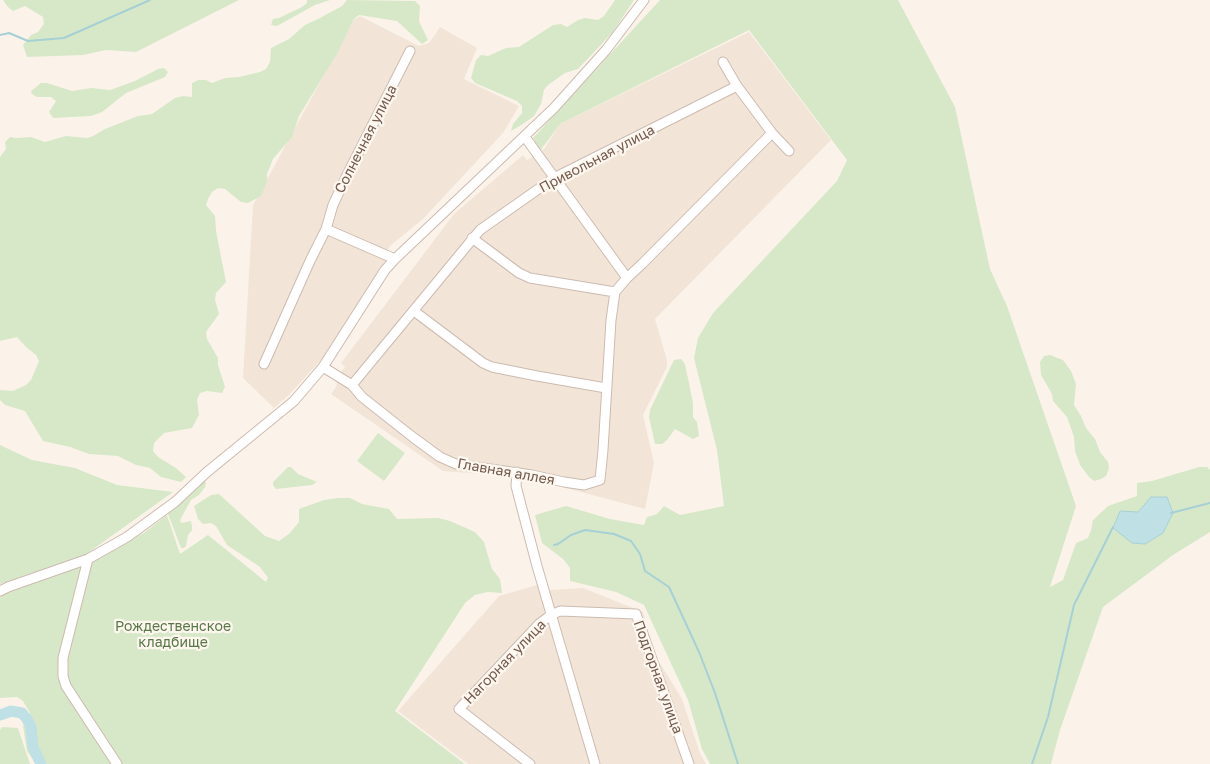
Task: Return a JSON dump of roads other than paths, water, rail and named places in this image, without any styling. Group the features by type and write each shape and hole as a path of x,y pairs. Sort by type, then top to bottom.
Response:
{"street":[{"path":"0,591 88,559 127,538 175,502 207,472 294,401 323,367 385,270 578,83 644,0"},
{"name":"Солнечная улица","path":"264,364 326,229 333,205 346,177 410,51"},
{"path":"723,62 737,86 772,133 789,151"},
{"name":"Привольная улица","path":"352,385 480,230 554,178 737,86"},
{"path":"414,311 483,364 606,388 615,292 772,133"},
{"path":"525,136 627,278"},
{"path":"326,229 395,259"},
{"path":"472,238 518,273 530,278 615,292"},
{"name":"Главная аллея","path":"323,367 352,385 362,397 440,457 456,464 517,472 584,485 600,480 606,388"},
{"path":"517,472 516,486 550,615 595,764"},
{"path":"88,559 63,658 63,676 66,686 117,764"},
{"name":"Подгорная улица","path":"550,615 560,611 636,614 689,764"},
{"name":"Нагорная улица","path":"530,764 459,709 539,624 550,615"}],"water":[{"path":"1151,497 1167,497 1173,513 1163,533 1145,544 1132,543 1113,528 1120,511 1138,512"}],"waterway":[{"path":"0,35 9,33 28,41 64,38 150,0"},
{"path":"1171,513 1210,503"},
{"path":"1032,764 1048,717 1074,605 1113,527"},
{"path":"554,545 571,535 585,530 614,534 631,541 640,554 645,571 669,587 699,652 715,693 738,764"},
{"path":"0,715 11,711 22,713 31,727 33,747 41,764"}],"park label":[{"name":"Рождественское кладбище","path":"173,636"}]}
